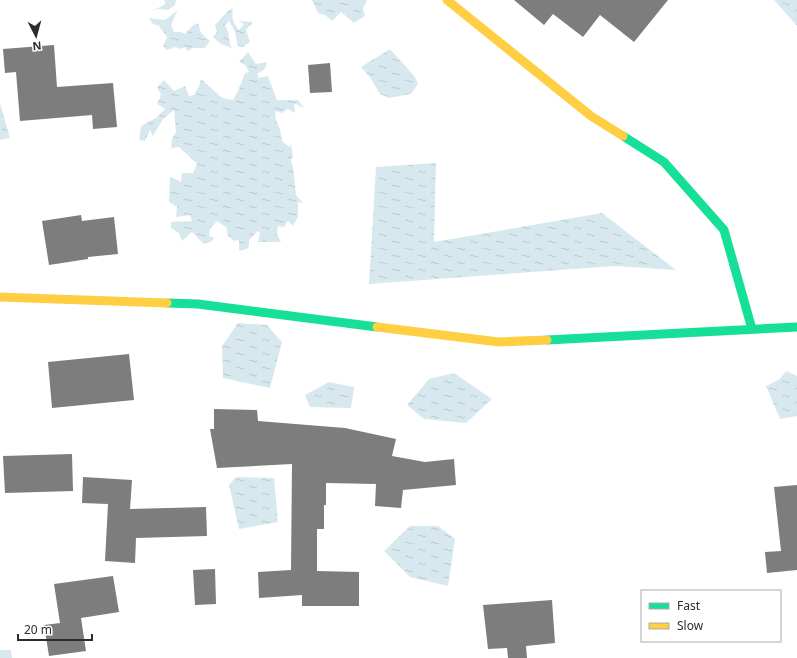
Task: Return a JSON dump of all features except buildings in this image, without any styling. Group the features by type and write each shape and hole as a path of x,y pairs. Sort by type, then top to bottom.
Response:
{"main road":[{"path":"446,0 590,116 664,162 724,230 752,329"},
{"path":"0,297 198,304 499,342 797,327"}],"water":[{"path":"164,0 176,0 175,5 168,10 159,9 152,11 166,4"},
{"path":"312,0 366,0 367,1 363,8 365,16 354,23 341,12 332,21 325,15 318,13"},
{"path":"774,0 797,0 797,26"},
{"path":"233,8 233,20 239,30 244,24 239,21 253,22 246,30 250,42 243,47 238,46 235,32 229,21 225,25 232,48 221,44 213,37 217,32 215,25 228,11"},
{"path":"177,11 171,25 174,32 181,32 185,34 192,26 198,23 201,33 210,41 205,48 192,48 188,51 185,47 180,49 176,47 167,50 163,46 167,37 159,26 153,24 149,18 165,20"},
{"path":"390,49 415,77 418,84 411,94 389,98 380,94 369,76 361,67"},
{"path":"248,52 256,64 267,62 265,69 257,74 259,78 268,76 277,100 298,100 304,108 294,103 295,113 288,109 282,113 275,111 282,141 289,147 291,144 293,156 291,160 296,195 303,203 298,202 298,217 293,226 288,221 284,227 278,226 277,234 281,242 258,242 260,233 258,231 249,240 249,246 247,249 239,251 239,240 234,241 228,236 226,227 217,221 210,229 209,236 215,238 210,242 204,244 192,232 182,241 179,233 171,228 171,222 192,221 190,215 176,217 177,207 169,202 170,177 181,182 182,173 193,173 197,164 179,147 171,148 172,139 176,132 174,110 163,119 153,136 150,130 145,141 139,140 141,126 156,118 165,109 157,104 161,95 157,87 164,80 174,91 185,86 189,96 194,95 201,79 222,98 233,100 245,73 249,72 245,65 239,62"},
{"path":"0,103 10,138 0,140"},
{"path":"436,163 434,242 602,213 676,270 615,266 369,284 376,167"},
{"path":"238,323 267,325 282,342 270,388 223,378 222,346"},
{"path":"786,371 797,376 797,416 780,419 766,386 780,379"},
{"path":"454,373 492,399 466,423 424,419 407,405 429,379"},
{"path":"329,382 354,387 351,408 310,407 305,395"},
{"path":"236,477 274,478 278,522 239,529 229,485"},
{"path":"410,526 438,526 455,539 448,586 410,577 384,551"},
{"path":"0,650 11,650 12,658 0,658"}],"traffic: fast":[{"path":"623,136 664,162 724,230 752,329"},
{"path":"167,303 198,304 377,327"},
{"path":"547,340 797,327"}],"traffic: slow":[{"path":"447,0 591,116 623,136"},
{"path":"0,297 167,303"},
{"path":"377,327 499,342 547,340"}]}
